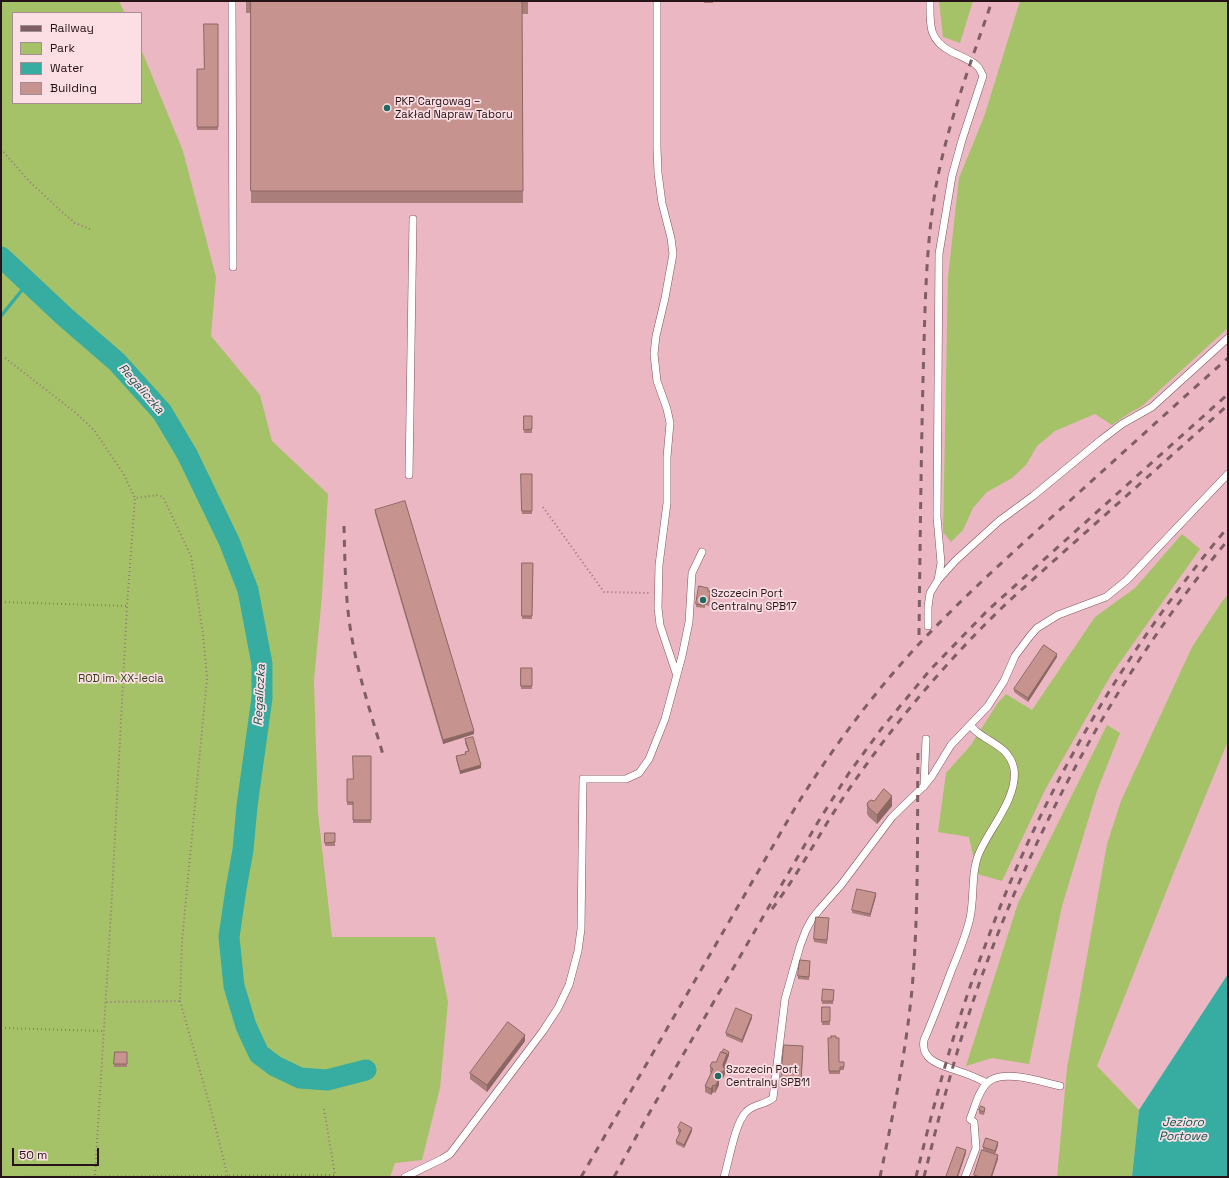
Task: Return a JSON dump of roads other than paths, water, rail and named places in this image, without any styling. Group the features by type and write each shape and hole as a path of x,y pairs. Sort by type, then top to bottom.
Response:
{"lane":[{"path":"232,1 233,267"},
{"path":"657,1 658,173 662,203 671,238 673,254 666,298 656,336 654,354 657,381 667,409 670,423 667,457 668,503 659,565 658,593 660,625 676,675"},
{"path":"930,1 932,32 936,41 941,46 975,64 983,76 952,176 939,254 937,517 941,564 938,580"},
{"path":"409,475 414,218"},
{"path":"928,626 928,600 938,580 955,561 999,521 1033,496 1113,431 1152,407 1228,338"},
{"path":"724,1177 742,1117 750,1109 769,1102 773,1098 785,999 800,946 806,930 818,910 841,885 892,817 924,786 937,769 951,745 970,726 995,696 1004,681 1015,656 1026,640 1038,628 1058,615 1102,599 1116,590 1228,474"},
{"path":"405,1177 442,1160 450,1154 543,1030 564,997 573,973 580,935 583,779 626,779 643,769 649,759 665,719 687,631 692,573 702,552"},
{"path":"970,726 1007,753 1010,757 1014,771 1013,783 1011,793 1006,804 984,842 976,860 970,917 964,937 924,1040 924,1048 927,1055 937,1064 972,1075 987,1083"},
{"path":"924,786 926,739"},
{"path":"965,1177 976,1148 974,1122 970,1120 980,1094 987,1083 998,1077 1011,1076 1060,1086"}],"water":[{"name":"Jezioro Portowe","path":"1228,974 1228,1177 1132,1177 1139,1110"}],"waterway":[{"name":"Regaliczka","path":"1,257 65,317 117,362 162,412 187,454 229,541 248,590 262,664 262,698 247,806 243,850 229,937 234,986 246,1026 259,1054 275,1066 300,1078 327,1080 366,1070"},
{"path":"1,316 27,284"}],"railway":[{"path":"919,635 924,331 926,282 932,210 941,162 953,115 992,1"},
{"path":"581,1177 795,808 823,765 868,703 918,645 975,588 1228,358"},
{"path":"614,1177 647,1117 818,822 849,773 882,728 930,670 988,610 1228,394"},
{"path":"772,909 792,880 837,806 865,766 944,668 1010,600 1228,405"},
{"path":"344,526 346,593 351,633 361,680 384,758"},
{"path":"916,1177 955,1031 974,974 1007,889 1032,834 1059,779 1088,726 1120,674 1154,623 1190,574 1228,527"},
{"path":"924,1177 949,1080 979,984 1002,924 1054,808 1084,751 1116,696 1151,642 1188,590 1228,540"},
{"path":"880,1177 903,1060 912,989 917,899 918,749"}],"place":[{"name":"PKP Cargowag – Zakład Napraw Taboru","path":"387,108"},
{"name":"Szczecin Port Centralny SPB17","path":"703,600"},
{"name":"Szczecin Port Centralny SPB11","path":"718,1076"}],"park label":[{"name":"ROD im. XX-lecia","path":"121,679"}]}
